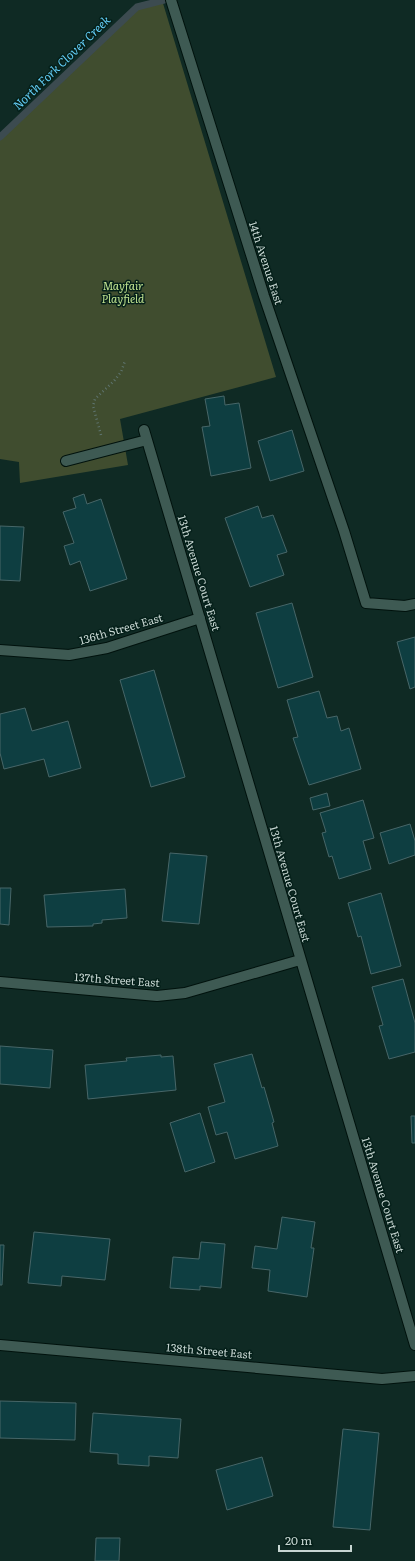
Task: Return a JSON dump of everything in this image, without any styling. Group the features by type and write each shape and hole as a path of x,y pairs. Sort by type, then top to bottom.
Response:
{"street":[{"name":"14th Avenue East","path":"171,0 264,296 344,531 366,603 405,606 415,604"},
{"name":"13th Avenue Court East","path":"105,451 145,435 415,1345"},
{"path":"66,461 105,451"},
{"name":"136th Street East","path":"0,650 69,656 107,648 200,618"},
{"name":"137th Street East","path":"0,982 157,996 185,993 300,960"},
{"name":"138th Street East","path":"0,1345 382,1379 415,1376"}],"path":[{"path":"105,451 93,406 98,395 114,381 121,372 125,361"}],"green space":[{"name":"Mayfair Playfield","path":"162,0 276,377 120,419 128,465 20,483 19,462 0,459 0,137 137,7"}],"building":[{"path":"224,396 225,405 239,403 251,468 211,476 202,427 210,426 205,399"},
{"path":"292,430 304,471 270,481 258,441"},
{"path":"84,494 87,504 101,499 127,579 90,591 80,561 70,565 64,546 74,543 63,512 76,508 73,498"},
{"path":"258,506 262,518 273,515 287,552 277,555 284,575 250,587 225,518"},
{"path":"0,526 24,527 20,581 0,580"},
{"path":"292,603 313,677 278,688 256,613"},
{"path":"415,637 415,687 410,689 397,642"},
{"path":"154,670 185,777 151,787 120,680"},
{"path":"319,691 327,718 337,716 341,731 349,728 361,769 309,785 293,738 298,737 287,700"},
{"path":"25,708 32,731 68,721 81,768 49,777 44,759 4,769 0,753 0,714"},
{"path":"327,793 330,806 313,810 310,798"},
{"path":"363,800 374,838 363,841 371,869 339,879 332,856 329,857 322,833 326,832 320,813"},
{"path":"410,824 415,841 415,855 389,864 380,833"},
{"path":"170,853 207,856 199,924 162,921"},
{"path":"0,888 11,888 9,925 0,924"},
{"path":"125,889 127,918 102,920 102,923 93,924 93,926 47,927 44,895"},
{"path":"381,893 401,966 371,974 361,936 358,937 348,903"},
{"path":"403,979 415,1023 415,1052 389,1059 379,1026 383,1025 372,987"},
{"path":"0,1046 53,1050 50,1088 0,1084"},
{"path":"252,1054 262,1088 264,1087 274,1122 272,1123 278,1146 235,1159 227,1132 216,1135 208,1107 225,1102 214,1064"},
{"path":"161,1055 161,1057 173,1056 176,1090 88,1099 85,1065 127,1061 126,1058"},
{"path":"200,1113 215,1162 185,1172 170,1123"},
{"path":"411,1116 415,1116 415,1143 412,1143"},
{"path":"282,1217 315,1222 311,1248 314,1248 307,1297 268,1291 270,1270 252,1268 255,1246 277,1249"},
{"path":"34,1232 110,1239 105,1280 62,1276 61,1286 28,1283"},
{"path":"201,1242 225,1244 221,1288 200,1286 200,1290 170,1288 173,1257 199,1259"},
{"path":"0,1245 4,1245 2,1285 0,1285"},
{"path":"0,1401 76,1403 75,1440 0,1438"},
{"path":"93,1413 181,1419 178,1458 149,1456 149,1466 118,1464 118,1454 90,1452"},
{"path":"343,1429 379,1433 370,1530 333,1527"},
{"path":"262,1457 273,1496 227,1510 216,1470"},
{"path":"96,1538 120,1538 119,1561 95,1561"}],"waterway":[{"name":"North Fork Clover Creek","path":"0,137 137,7 164,0"}]}
